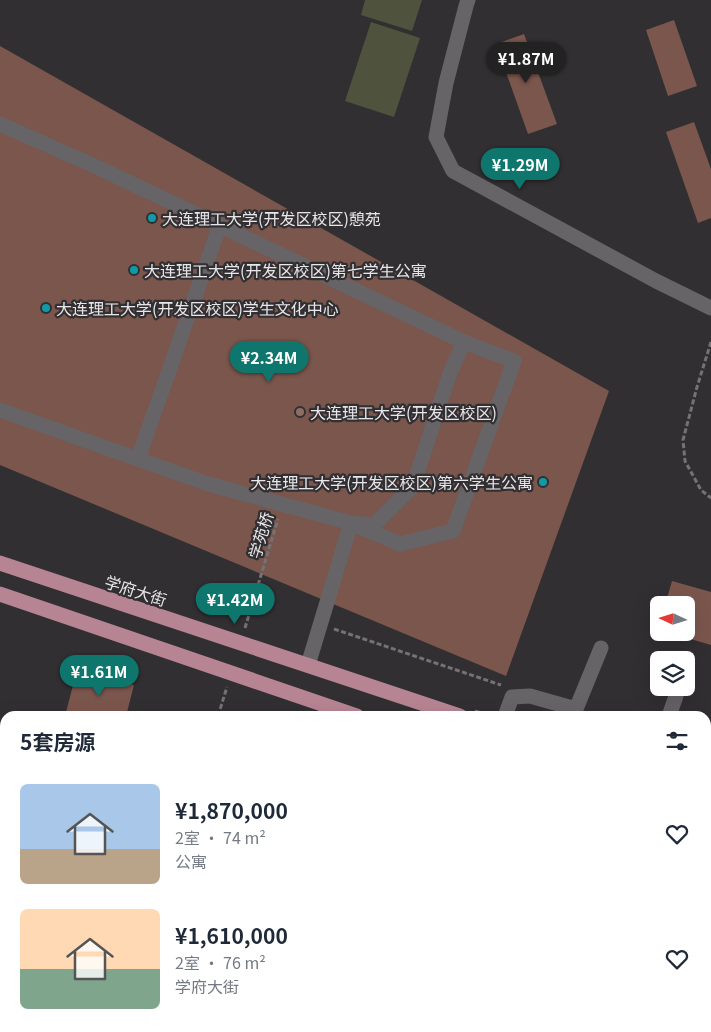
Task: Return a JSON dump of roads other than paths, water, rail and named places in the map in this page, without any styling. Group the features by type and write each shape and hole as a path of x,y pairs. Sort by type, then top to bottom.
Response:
{"main road":[{"name":"学府大街","path":"0,562 445,711"},
{"path":"0,594 342,711"}],"street":[{"path":"468,0 446,83 436,137 453,171 656,281 711,308"},
{"path":"0,124 99,168 464,342 514,361 453,530 400,544 351,523 208,484 0,410"},
{"path":"138,459 220,226"},
{"path":"351,523 374,525 413,486 450,372 464,342"},
{"path":"308,666 351,523"},
{"path":"507,711 512,697 530,696 576,709 601,648"},
{"path":"671,711 676,696"}],"place":[{"name":"大连理工大学(开发区校区)憩苑","path":"152,218"},
{"name":"大连理工大学(开发区校区)第七学生公寓","path":"134,270"},
{"name":"大连理工大学(开发区校区)学生文化中心","path":"46,308"},
{"name":"大连理工大学(开发区校区)","path":"300,412"},
{"name":"大连理工大学(开发区校区)第六学生公寓","path":"543,482"}]}
